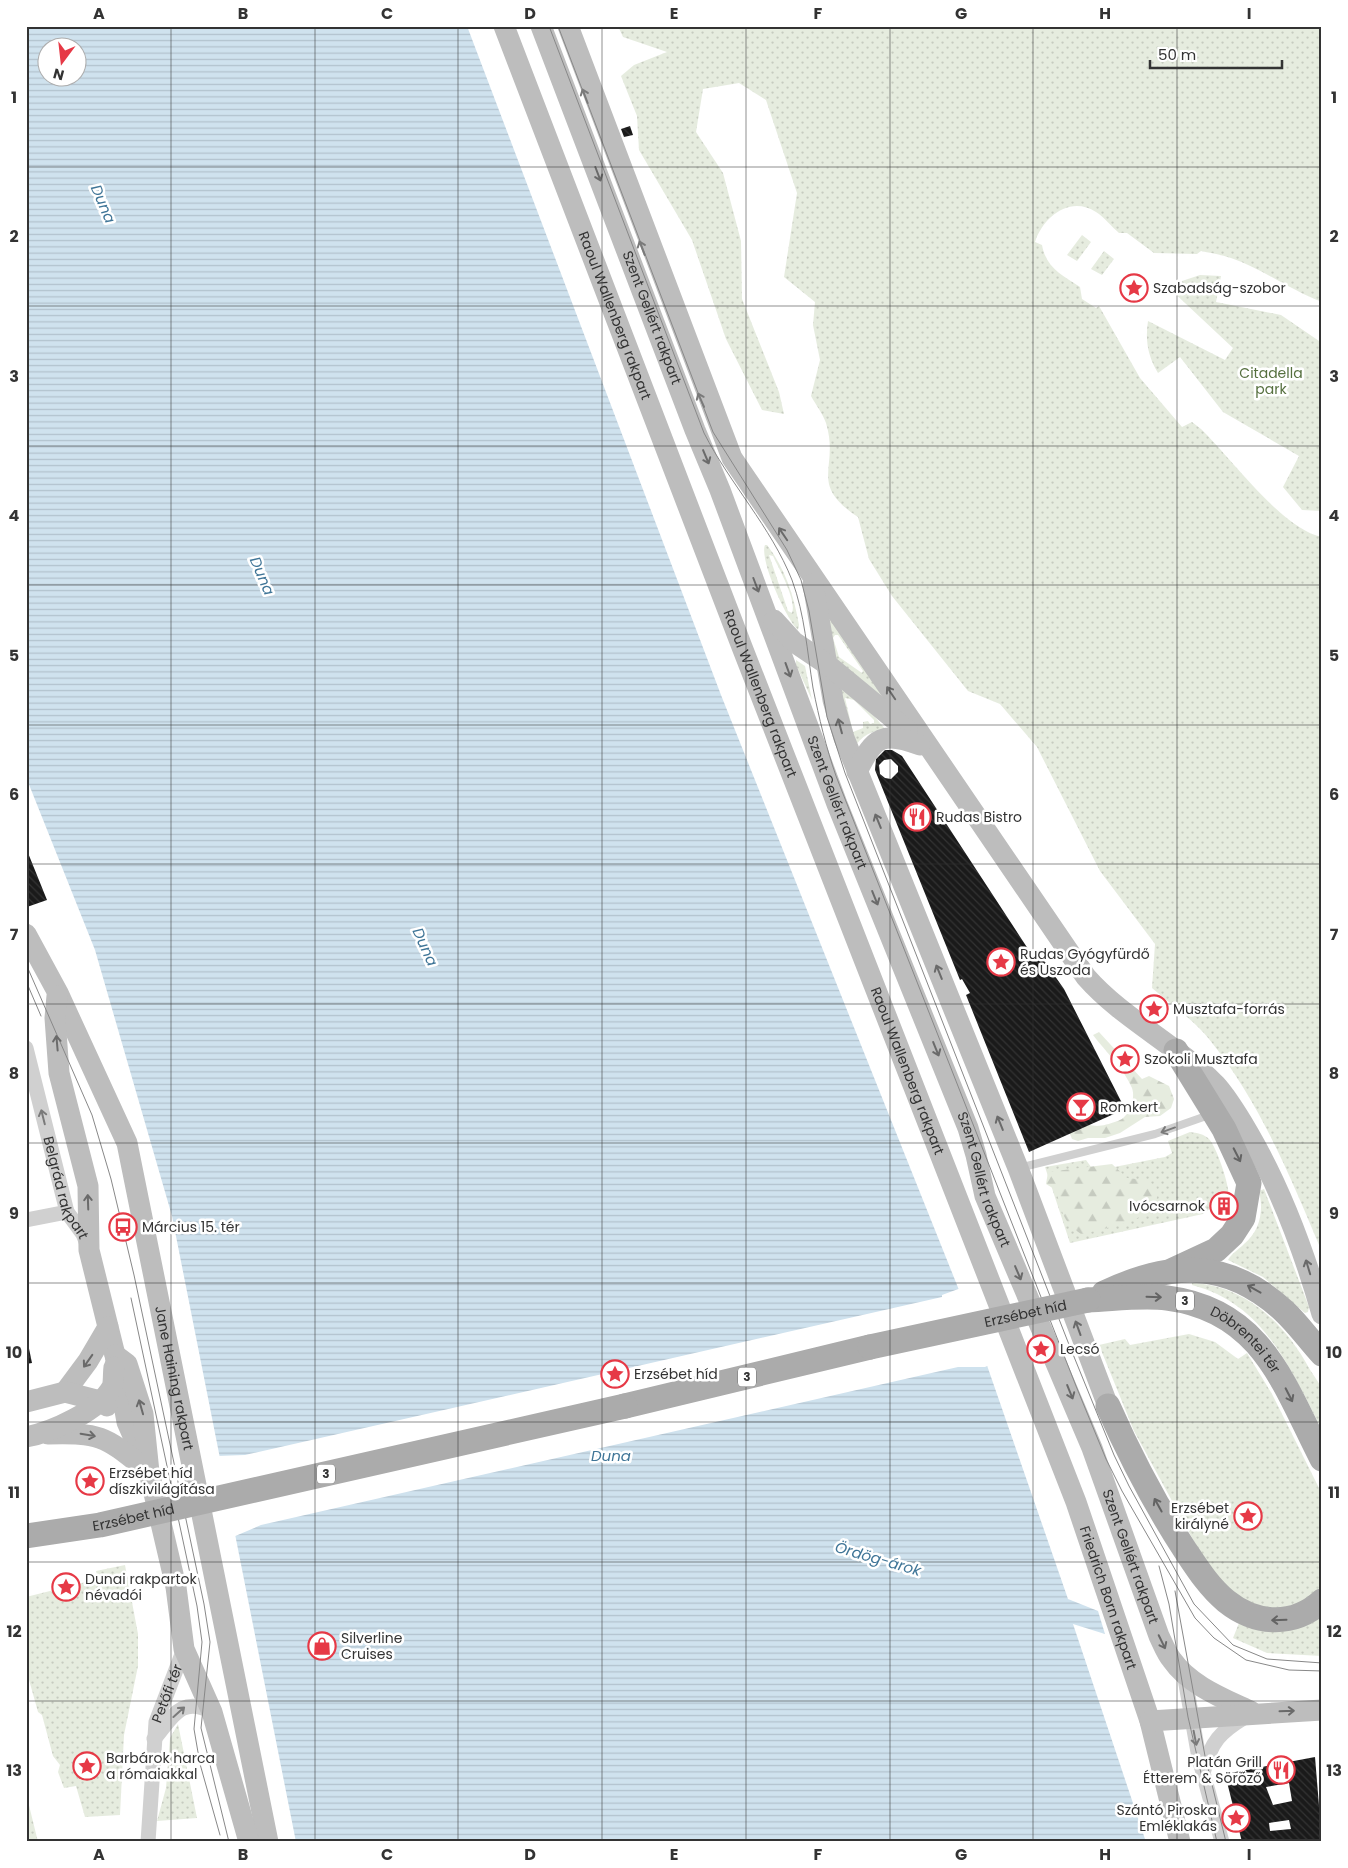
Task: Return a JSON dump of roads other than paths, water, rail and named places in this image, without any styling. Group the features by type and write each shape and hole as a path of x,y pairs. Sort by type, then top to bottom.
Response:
{"main road":[{"name":"Raoul Wallenberg rakpart","path":"504,26 738,638 1021,1358"},
{"name":"Szent Gellért rakpart","path":"542,26 765,608 837,804 968,1128 985,1196 1088,1439 1159,1636 1171,1659 1184,1673 1202,1686 1252,1712"},
{"name":"Szent Gellért rakpart","path":"568,26 732,458 1086,977 1104,996 1204,1074 1223,1094 1262,1155 1298,1235 1322,1314"},
{"name":"Szent Gellért rakpart","path":"811,574 819,609 833,700 844,738 1018,1168 1108,1406"},
{"name":"Szent Gellért rakpart","path":"765,608 794,642 828,665 928,748"},
{"path":"857,772 870,747 878,739 886,737 906,740 928,748"},
{"name":"Jane Haining rakpart","path":"26,934 58,994 126,1143 268,1842"},
{"path":"58,994 55,1018 59,1073 88,1186 89,1250"},
{"path":"1174,1270 1216,1250 1232,1235 1243,1218 1249,1183 1246,1172 1214,1113 1176,1051"},
{"name":"Belgrád rakpart","path":"89,1250 115,1355 127,1422 149,1472"},
{"name":"3","path":"1088,1300 1122,1284 1174,1270 1199,1269 1210,1271 1258,1291 1285,1312 1322,1354"},
{"name":"Döbrentei tér","path":"1088,1300 1168,1298 1211,1309 1231,1319 1246,1331 1265,1353 1322,1459"},
{"name":"Erzsébet híd","path":"26,1536 109,1523 625,1406 870,1347 1088,1300"},
{"path":"65,1392 88,1361 108,1327"},
{"path":"33,1436 78,1417 100,1400 112,1386 115,1355"},
{"name":"Belgrád rakpart","path":"115,1355 127,1364 143,1414 149,1472 176,1587 184,1649 212,1712 249,1842"},
{"name":"Friedrich Born rakpart","path":"1021,1358 1076,1502 1150,1721 1180,1842"},
{"path":"26,1402 65,1392 100,1400 127,1422"},
{"path":"1108,1406 1130,1456 1168,1524 1209,1584 1225,1601 1242,1612 1263,1620 1281,1621 1299,1616 1322,1601"},
{"path":"33,1436 87,1433 108,1440 149,1472"},
{"path":"1150,1721 1252,1712 1322,1710"}],"street":[{"name":"Belgrád rakpart","path":"26,1048 66,1212 84,1234 89,1250"},
{"path":"26,1220 66,1212"},
{"name":"Petőfi tér","path":"148,1842 154,1739 160,1707 184,1649"},
{"path":"1184,1673 1199,1758 1204,1770 1222,1842"},
{"name":"Petőfi tér","path":"154,1739 180,1709 187,1705 196,1704 212,1712"},
{"path":"1204,1770 1210,1750 1222,1733 1252,1712"}],"lane":[{"path":"701,402 732,458"},
{"path":"1018,1168 1155,1134 1214,1113"}],"water":[{"name":"Duna","path":"26,26 467,26 721,695 973,1325 1068,1599 1098,1611 1105,1634 1073,1624 1146,1842 296,1842 172,1216 95,950 26,777"}],"tram line":[{"path":"549,26 704,433 714,452 773,542 792,580 803,620 813,688 836,776 1106,1459 1122,1491 1195,1618 1214,1638 1246,1660 1289,1670 1322,1671"},
{"path":"558,26 713,432 787,550 801,580 809,611 827,717 845,773 1114,1455 1194,1604 1233,1645 1267,1659 1322,1663"},
{"path":"26,964 92,1115 111,1179 134,1275 204,1604 210,1642 201,1728 229,1842"},
{"path":"26,981 41,1016"},
{"path":"131,1298 197,1606 202,1642 194,1729 200,1764 220,1835"},
{"path":"1159,1566 1169,1604 1188,1717 1217,1842"},
{"path":"1175,1591 1205,1756 1226,1842"}],"place":[{"name":"Szabadság-szobor","path":"1134,288"},
{"name":"Rudas Bistro","path":"917,817"},
{"name":"Rudas Gyógyfürdő és Uszoda","path":"1001,962"},
{"name":"Musztafa-forrás","path":"1154,1009"},
{"name":"Szokoli Musztafa","path":"1125,1059"},
{"name":"Romkert","path":"1081,1107"},
{"name":"Ivócsarnok","path":"1224,1206"},
{"name":"Március 15. tér","path":"123,1227"},
{"name":"Lecsó","path":"1041,1349"},
{"name":"Erzsébet híd","path":"615,1374"},
{"name":"Erzsébet híd díszkivilágítása","path":"90,1481"},
{"name":"Erzsébet királyné","path":"1248,1516"},
{"name":"Dunai rakpartok névadói","path":"66,1587"},
{"name":"Silverline Cruises","path":"322,1646"},
{"name":"Barbárok harca a rómaiakkal","path":"87,1766"},
{"name":"Platán Grill Étterem & Söröző","path":"1281,1770"},
{"name":"Szántó Piroska Emléklakás","path":"1236,1818"}],"park label":[{"name":"Citadella park","path":"1271,382"}],"water label":[{"name":"Ördög-árok","path":"878,1559"}]}
